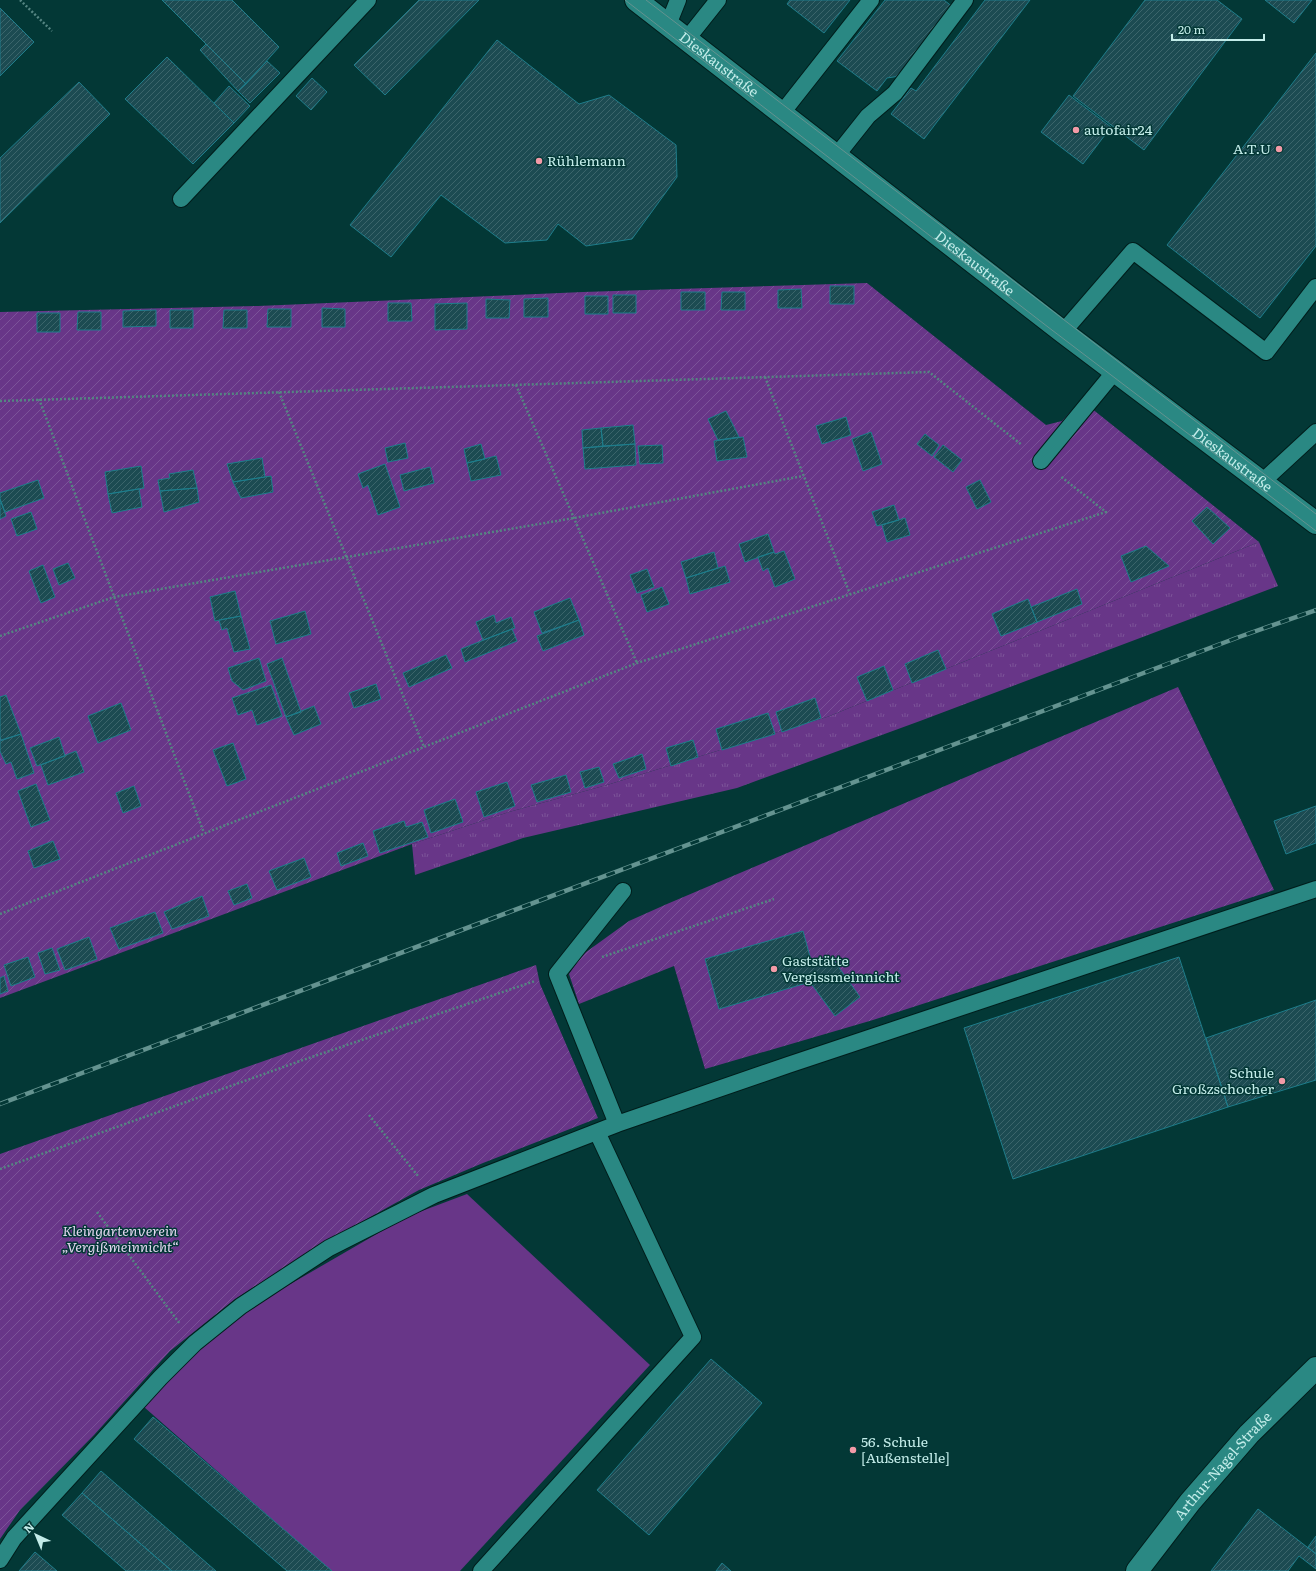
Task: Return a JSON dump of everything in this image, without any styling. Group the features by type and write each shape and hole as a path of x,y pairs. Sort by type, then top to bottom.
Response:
{"main road":[{"name":"Dieskaustraße","path":"636,0 1063,332 1116,370 1316,523"},
{"name":"Arthur-Nagel-Straße","path":"1137,1571 1190,1502 1249,1434 1316,1368"}],"lane":[{"path":"181,199 368,0"},
{"path":"668,25 678,0"},
{"path":"686,39 718,0"},
{"path":"782,113 871,0"},
{"path":"837,155 868,116 895,93 965,0"},
{"path":"1063,332 1133,251 1266,352 1316,287"},
{"path":"1042,461 1116,370"},
{"path":"1263,481 1316,432"},
{"path":"0,1560 7,1539 194,1344 241,1306 329,1248 434,1195 617,1124 788,1065 1316,889"},
{"path":"617,1124 557,974 623,890"},
{"path":"481,1571 694,1337 597,1132"}],"path":[{"path":"20,0 52,31"},
{"path":"0,400 929,372 1106,512 637,663 0,914"},
{"path":"765,377 850,594"},
{"path":"516,385 637,663"},
{"path":"279,392 424,747"},
{"path":"39,399 204,833"},
{"path":"0,636 114,597 574,518 803,476"},
{"path":"598,959 774,899"},
{"path":"0,1170 300,1061 557,974"},
{"path":"369,1115 434,1195"},
{"path":"97,1212 194,1344"}],"green space":[{"path":"867,283 1046,425 1062,421 1081,400 1259,542 827,717 607,785 509,812 412,844 0,998 0,312 258,306 583,292"},
{"path":"1259,542 1278,586 920,721 737,788 523,838 415,875 412,844 509,812 607,785 827,717"},
{"path":"1178,687 1274,890 873,1020 705,1069 674,966 579,1004 569,974 582,955 629,921"},
{"name":"Kleingartenverein „Vergißmeinnicht“","path":"536,965 540,984 598,1118 419,1190 327,1241 235,1299 170,1351 94,1435 20,1510 0,1539 0,1154"},
{"path":"467,1194 650,1365 460,1571 331,1571 144,1407 180,1368 221,1330 249,1308 406,1217"}],"building":[{"path":"162,0 232,0 279,47 246,84"},
{"path":"419,0 479,0 385,95 354,65"},
{"path":"790,0 850,0 824,33 787,4"},
{"path":"885,0 944,0 954,8 900,76 887,78 877,91 837,61"},
{"path":"985,0 1030,0 924,139 891,114 911,88 916,91"},
{"path":"1145,0 1217,0 1242,19 1144,150 1073,96"},
{"path":"1265,0 1312,0 1294,23"},
{"path":"0,8 34,42 0,76"},
{"name":"Rühlemann","path":"497,40 579,104 609,95 676,145 677,177 632,239 586,246 558,224 547,240 505,243 441,195 391,257 350,225"},
{"path":"206,44 246,84 238,91 200,50"},
{"name":"A.T.U","path":"1316,53 1316,246 1260,318 1167,245"},
{"path":"167,57 234,123 193,164 125,99"},
{"path":"267,61 280,73 250,103 238,91"},
{"path":"312,78 327,92 311,110 296,96"},
{"path":"79,82 110,114 0,223 0,158"},
{"path":"229,86 250,106 234,123 214,103"},
{"name":"autofair24","path":"1069,95 1111,127 1083,164 1041,132"},
{"path":"830,286 854,286 854,304 830,304"},
{"path":"801,289 802,308 778,308 778,290"},
{"path":"681,292 705,292 705,310 681,310"},
{"path":"722,292 745,292 745,310 721,310"},
{"path":"613,295 636,295 636,313 613,313"},
{"path":"585,296 608,296 608,314 585,314"},
{"path":"548,298 548,317 524,317 524,299"},
{"path":"486,299 510,300 509,318 486,318"},
{"path":"388,303 411,303 412,321 388,321"},
{"path":"467,303 467,329 435,330 435,304"},
{"path":"322,308 345,309 345,327 322,327"},
{"path":"268,309 291,309 291,327 267,327"},
{"path":"156,310 156,326 123,327 123,311"},
{"path":"170,310 193,310 193,328 170,328"},
{"path":"224,310 247,310 247,328 223,328"},
{"path":"78,312 101,312 101,330 77,330"},
{"path":"37,313 60,313 60,332 37,332"},
{"path":"726,411 739,437 718,440 708,419"},
{"path":"846,417 851,435 822,444 816,426"},
{"path":"633,425 635,444 603,446 601,428"},
{"path":"601,428 603,446 583,448 582,430"},
{"path":"871,432 882,464 863,471 852,439"},
{"path":"925,434 939,445 932,456 917,444"},
{"path":"743,437 747,457 717,461 714,441"},
{"path":"405,443 408,458 388,462 385,448"},
{"path":"481,444 485,459 467,463 464,449"},
{"path":"635,444 636,465 585,469 583,448"},
{"path":"662,445 663,463 640,464 638,446"},
{"path":"943,445 962,460 953,472 934,457"},
{"path":"496,456 501,475 471,481 467,463"},
{"path":"262,458 265,477 233,482 227,464"},
{"path":"385,464 400,507 378,515 368,485 363,488 358,474"},
{"path":"141,466 144,488 108,494 105,472"},
{"path":"430,467 434,483 404,491 400,475"},
{"path":"193,470 197,488 160,491 158,480 170,478 169,474"},
{"path":"271,476 273,492 241,498 233,482"},
{"path":"38,480 44,498 5,512 0,499 0,493"},
{"path":"980,480 991,502 977,509 966,487"},
{"path":"197,488 199,502 164,512 160,491"},
{"path":"139,489 142,507 112,513 108,494"},
{"path":"0,499 6,516 0,519"},
{"path":"894,505 899,520 877,526 872,512"},
{"path":"1207,507 1230,528 1213,544 1192,521"},
{"path":"31,512 37,529 17,536 11,519"},
{"path":"905,518 910,535 887,542 882,525"},
{"path":"768,534 774,552 745,562 739,544"},
{"path":"1146,546 1169,566 1131,582 1121,556"},
{"path":"784,551 795,579 775,587 768,568 763,571 758,557 774,552 775,554"},
{"path":"714,552 718,568 686,578 681,562"},
{"path":"68,563 75,578 59,585 53,569"},
{"path":"43,565 55,597 41,603 29,571"},
{"path":"725,566 730,582 690,594 686,578"},
{"path":"647,569 654,587 637,593 630,575"},
{"path":"662,587 669,604 647,612 641,595"},
{"path":"1077,589 1082,604 1037,622 1031,607"},
{"path":"235,591 241,616 215,621 210,597"},
{"path":"570,598 579,620 542,633 534,612"},
{"path":"1028,599 1037,622 1001,636 992,614"},
{"path":"305,611 311,634 276,644 270,621"},
{"path":"494,615 496,623 511,617 515,628 483,640 476,622"},
{"path":"241,616 250,649 234,652 227,628 222,630 219,620"},
{"path":"579,620 584,635 543,651 537,636"},
{"path":"512,629 517,641 465,662 461,649"},
{"path":"938,650 946,669 912,683 905,664"},
{"path":"446,655 452,668 409,687 403,673"},
{"path":"259,658 266,681 243,690 232,681 228,668"},
{"path":"282,658 301,712 286,717 267,664"},
{"path":"884,666 893,690 867,701 857,677"},
{"path":"376,684 381,699 354,708 349,693"},
{"path":"271,685 282,716 257,725 252,710 238,715 232,698"},
{"path":"6,695 21,734 1,740 0,697"},
{"path":"815,698 821,718 782,732 776,712"},
{"path":"121,703 131,730 98,743 88,716"},
{"path":"314,706 321,724 294,735 286,717"},
{"path":"768,713 775,734 722,750 716,729"},
{"path":"21,734 34,773 17,779 11,762 6,764 0,751 0,741"},
{"path":"59,737 65,756 37,766 30,748"},
{"path":"693,740 698,757 671,766 666,748"},
{"path":"233,743 246,779 227,786 213,750"},
{"path":"76,751 84,772 48,785 41,765"},
{"path":"642,754 646,769 619,778 613,764"},
{"path":"599,767 604,782 585,788 580,772"},
{"path":"566,775 571,792 537,802 531,785"},
{"path":"507,782 515,806 484,817 476,792"},
{"path":"36,784 50,820 31,827 18,791"},
{"path":"134,786 141,806 123,813 116,793"},
{"path":"455,799 463,822 431,833 424,810"},
{"path":"1316,806 1316,843 1286,854 1274,821"},
{"path":"404,821 406,827 422,822 428,837 380,853 373,831"},
{"path":"53,841 60,859 34,868 28,851"},
{"path":"363,843 368,856 341,866 337,853"},
{"path":"304,858 311,877 277,890 269,871"},
{"path":"247,884 252,898 234,905 228,891"},
{"path":"202,896 209,916 172,929 164,912"},
{"path":"155,912 163,933 119,949 110,928"},
{"path":"803,931 812,964 832,958 860,997 835,1016 810,982 719,1009 705,959"},
{"path":"89,937 97,959 65,970 57,949"},
{"path":"52,948 60,970 45,974 38,953"},
{"path":"28,957 35,977 11,986 4,965"},
{"path":"1179,957 1228,1107 1013,1179 964,1028"},
{"path":"4,976 8,991 0,994 0,978"},
{"path":"1316,1000 1316,1080 1228,1107 1206,1038"},
{"path":"711,1359 762,1403 649,1535 597,1490"},
{"path":"153,1417 332,1571 287,1571 134,1439"},
{"path":"101,1471 216,1571 172,1571 82,1493"},
{"path":"82,1493 172,1571 126,1571 62,1515"},
{"path":"1258,1509 1316,1554 1316,1569 1299,1556 1288,1571 1211,1571"},
{"path":"1316,1536 1316,1554 1308,1547"},
{"path":"35,1552 57,1571 19,1571"},
{"path":"722,1563 731,1571 716,1571"}],"tram line":[{"path":"625,0 1048,327 1316,531"},
{"path":"646,0 1316,514"}],"railway":[{"path":"0,1104 1239,637 1316,610"}],"place":[{"name":"autofair24","path":"1076,130"},
{"name":"A.T.U","path":"1279,149"},
{"name":"Rühlemann","path":"539,161"},
{"name":"Gaststätte Vergissmeinnicht","path":"774,969"},
{"name":"Schule Großzschocher","path":"1282,1081"},
{"name":"56. Schule [Außenstelle]","path":"853,1450"}]}
